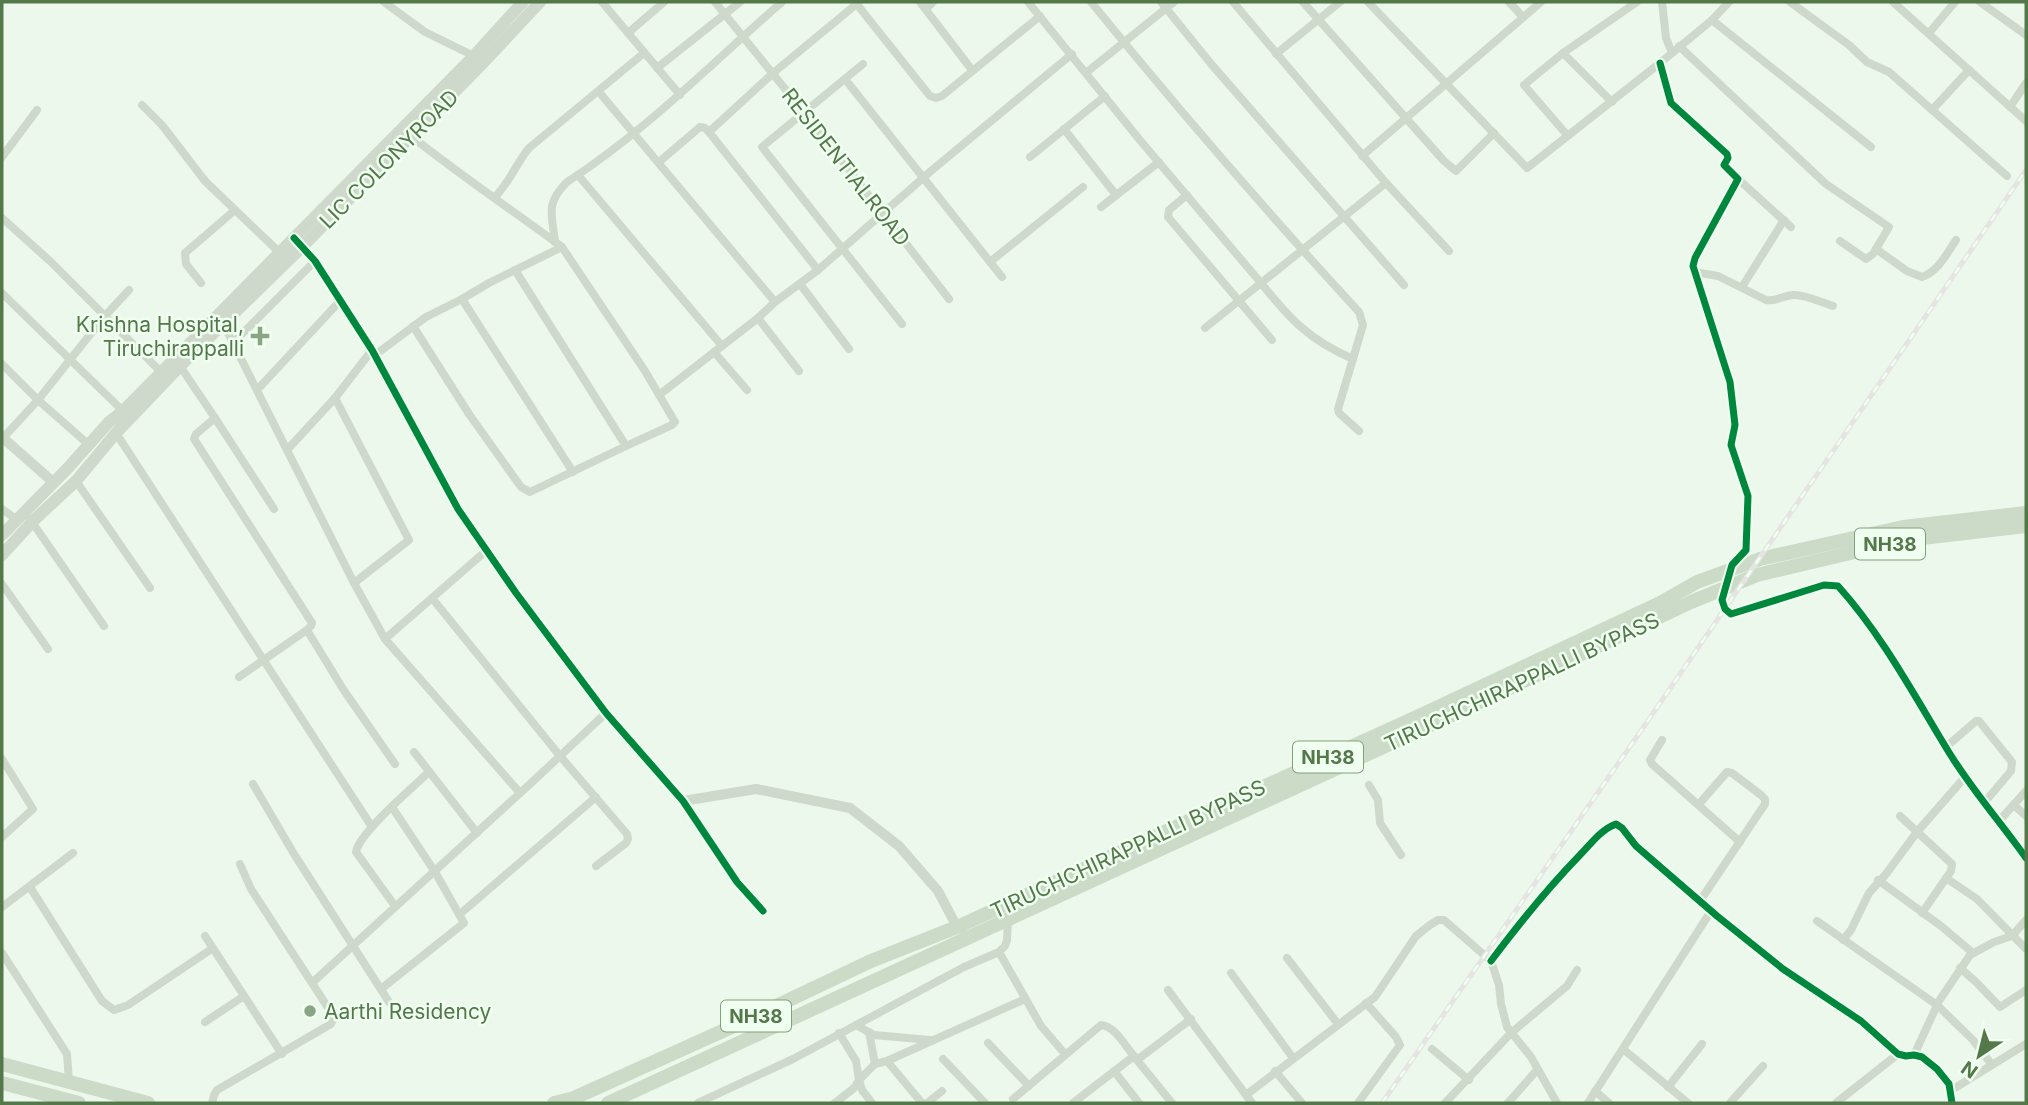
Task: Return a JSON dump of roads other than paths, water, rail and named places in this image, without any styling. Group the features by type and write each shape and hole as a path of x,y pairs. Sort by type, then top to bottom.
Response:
{"highway":[{"name":"TIRUCHCHIRAPPALLI BYPASS","path":"554,1103 573,1098 710,1037 871,961 957,928 1436,708 1660,603 1697,582 1760,559 1903,527 2026,513"},
{"name":"TIRUCHCHIRAPPALLI BYPASS","path":"608,1103 1429,726 1691,602 1757,575 1905,540 2026,526"},
{"path":"871,961 884,960 945,938 957,943"},
{"path":"2,1063 148,1103"},
{"path":"2,1083 79,1103"}],"main road":[{"name":"LIC COLONYROAD","path":"2,555 24,518 88,444 109,422 127,414 180,366 279,253 299,242 411,136 479,59 523,2"},
{"name":"LIC COLONYROAD","path":"2,535 76,481 161,372 221,320 479,59 540,2"}],"street":[{"path":"384,2 425,32 479,59"},
{"path":"602,2 680,95"},
{"path":"628,33 664,2"},
{"name":"RESIDENTIALROAD","path":"715,2 949,299"},
{"path":"657,68 740,2"},
{"path":"558,245 551,205 556,193 680,95 782,2"},
{"path":"709,132 857,2 930,96 936,98 942,96 1040,16"},
{"path":"933,2 923,6 972,70"},
{"path":"1028,2 1284,311 1324,345 1353,359"},
{"path":"1091,2 1164,92 1359,312 1363,325 1338,409 1359,431"},
{"path":"1233,2 1362,156 1449,251"},
{"path":"1303,2 1456,171 1494,133"},
{"path":"1276,54 1340,2"},
{"path":"1368,2 1527,168 1676,50 1729,2"},
{"path":"1509,2 1523,18"},
{"path":"1362,156 1541,2"},
{"path":"1567,135 1524,85 1563,53 1637,2"},
{"path":"1662,2 1666,38 1676,50 1826,184 1887,224 1889,230 1870,258 1866,259 1840,241"},
{"path":"1790,2 1849,45 1867,62 1889,72 2007,176"},
{"path":"1893,2 2026,121"},
{"path":"1929,33 1955,2"},
{"path":"1980,2 2026,35"},
{"path":"1087,72 1167,4 1212,65 1404,285"},
{"path":"1712,20 1871,146"},
{"path":"495,197 529,148 645,53"},
{"path":"1563,53 1612,102"},
{"path":"659,395 818,270 1072,54"},
{"path":"1660,63 1671,103 1727,154 1724,165 1791,227"},
{"path":"863,64 762,148 902,324"},
{"path":"1932,110 1969,70"},
{"path":"845,79 1002,277"},
{"path":"2011,107 2026,83"},
{"path":"599,92 775,302"},
{"path":"1030,157 1105,96"},
{"path":"142,105 162,125 205,181 279,253"},
{"path":"2,157 37,110"},
{"path":"659,162 700,127 705,128 818,270"},
{"path":"1065,129 1116,195"},
{"path":"411,136 558,245 675,422 668,428 530,492 524,490 468,414 414,326"},
{"path":"1101,207 1159,162"},
{"path":"578,175 722,345"},
{"path":"1738,179 1695,258 1694,272 1730,382 1735,425 1731,445 1748,495 1746,550 1732,565 1722,600 1725,609 1731,614 1824,585 1838,586 1852,601 1915,694 1965,777 2026,858"},
{"path":"1205,328 1386,183"},
{"path":"990,262 1083,187"},
{"path":"1187,195 1169,210 1168,217 1272,340"},
{"path":"201,283 186,264 185,253 235,209"},
{"path":"2,218 51,262 161,372"},
{"path":"1742,287 1784,220"},
{"path":"1876,249 1907,271 1922,277 1935,269 1956,240"},
{"path":"299,242 374,353 458,509 524,604 606,713 683,801 737,882 763,911"},
{"path":"287,450 374,353 426,317 558,245"},
{"path":"233,343 314,261"},
{"path":"515,270 626,446"},
{"path":"1694,272 1718,276 1772,301 1792,295 1833,306"},
{"path":"800,284 849,349"},
{"path":"53,482 2,438 38,400 129,290"},
{"path":"2,293 127,414"},
{"path":"462,299 573,472"},
{"path":"257,390 340,301"},
{"path":"758,318 799,371"},
{"path":"221,320 385,639 520,793"},
{"path":"714,352 747,390"},
{"path":"2,365 88,444"},
{"path":"180,366 274,509"},
{"path":"335,398 409,540 354,583"},
{"path":"215,418 196,434 194,439 312,623 307,630 239,677"},
{"path":"116,433 372,827"},
{"path":"76,481 150,588"},
{"path":"2,509 24,518 104,626"},
{"path":"385,639 487,550"},
{"path":"2,584 48,649"},
{"path":"432,598 627,834 626,843 596,866"},
{"path":"307,630 342,689 394,764"},
{"path":"313,982 606,713"},
{"path":"1946,747 1979,721 2012,762 2008,776 1984,803"},
{"path":"1662,740 1652,755 1652,764 1740,842"},
{"path":"414,752 477,833"},
{"path":"2,759 33,809 2,837"},
{"path":"396,906 356,852 359,843 372,827 429,772"},
{"path":"1699,804 1727,772 1765,799 1765,804 1700,901"},
{"path":"1843,940 1878,880 1886,874 1917,832 1965,777"},
{"path":"253,784 294,854 389,1002"},
{"path":"1369,785 1378,800 1381,823 1401,855"},
{"path":"683,801 756,789 850,808 900,846 938,891 957,928"},
{"path":"1999,821 2026,792"},
{"path":"460,914 596,797"},
{"path":"2014,805 2026,816"},
{"path":"381,989 464,923 435,872 392,807"},
{"path":"1900,816 1952,864 1951,871 1922,913"},
{"path":"1490,961 1560,876 1605,828 1616,824 1636,846 1783,969 1861,1021 1898,1054 1922,1057 1937,1069 1949,1084 1952,1103"},
{"path":"2,907 73,853"},
{"path":"212,1103 218,1090 331,1024 334,1017 251,888 240,864"},
{"path":"1946,878 1977,899 2006,926 2026,950"},
{"path":"1878,880 1973,953"},
{"path":"30,887 103,1001 114,1010 128,1005 213,948"},
{"name":"TIRUCHCHIRAPPALLI BYPASS","path":"957,928 969,931 1026,905 1040,904"},
{"path":"1588,1103 1711,911"},
{"path":"698,1103 793,1059 964,967 999,952 1007,940 1008,919"},
{"path":"1246,1095 1375,996 1416,936 1438,920 1444,920 1490,961 1499,985 1507,1027 1531,1057 1557,1103"},
{"path":"1914,1055 1937,1005 1960,968 1973,953 2012,936 2026,920"},
{"path":"1817,921 1937,1005 1973,1040 1992,1065"},
{"path":"205,936 282,1054"},
{"path":"999,952 1041,1026 1065,1055"},
{"path":"2,953 67,1054 69,1082"},
{"path":"1287,958 1338,1024"},
{"path":"1960,968 2000,1007 2026,990"},
{"path":"1445,1103 1511,1033 1567,986 1577,970"},
{"path":"1231,973 1293,1058"},
{"path":"1168,989 1252,1103"},
{"path":"205,1022 244,996"},
{"path":"835,1103 854,1088 875,1064 1025,999"},
{"path":"1358,1103 1400,1045 1366,1003"},
{"path":"1073,1103 1114,1071 1191,1019"},
{"path":"856,1025 874,1035 933,1040"},
{"path":"1013,1099 1101,1025 1106,1025 1172,1103"},
{"path":"869,1032 875,1064"},
{"path":"839,1033 856,1061 862,1090 872,1103"},
{"path":"988,1044 1029,1086"},
{"path":"1668,1087 1702,1044"},
{"path":"1950,1091 2026,1044"},
{"path":"1432,1049 1469,1080"},
{"path":"1623,1049 1688,1103"},
{"path":"1836,1103 1898,1054"},
{"path":"943,1059 984,1103"},
{"path":"887,1061 925,1103 942,1091"},
{"path":"1730,1103 1763,1066"},
{"path":"1508,1103 1537,1070"},
{"path":"1114,1071 1139,1103"},
{"path":"1276,1071 1302,1103"},
{"path":"1237,1082 1259,1085"},
{"path":"1595,1091 1609,1103"}],"railway":[{"path":"1382,1103 2026,170"}],"place":[{"name":"Krishna Hospital, Tiruchirappalli","path":"260,336"},
{"name":"Aarthi Residency","path":"310,1011"}]}
